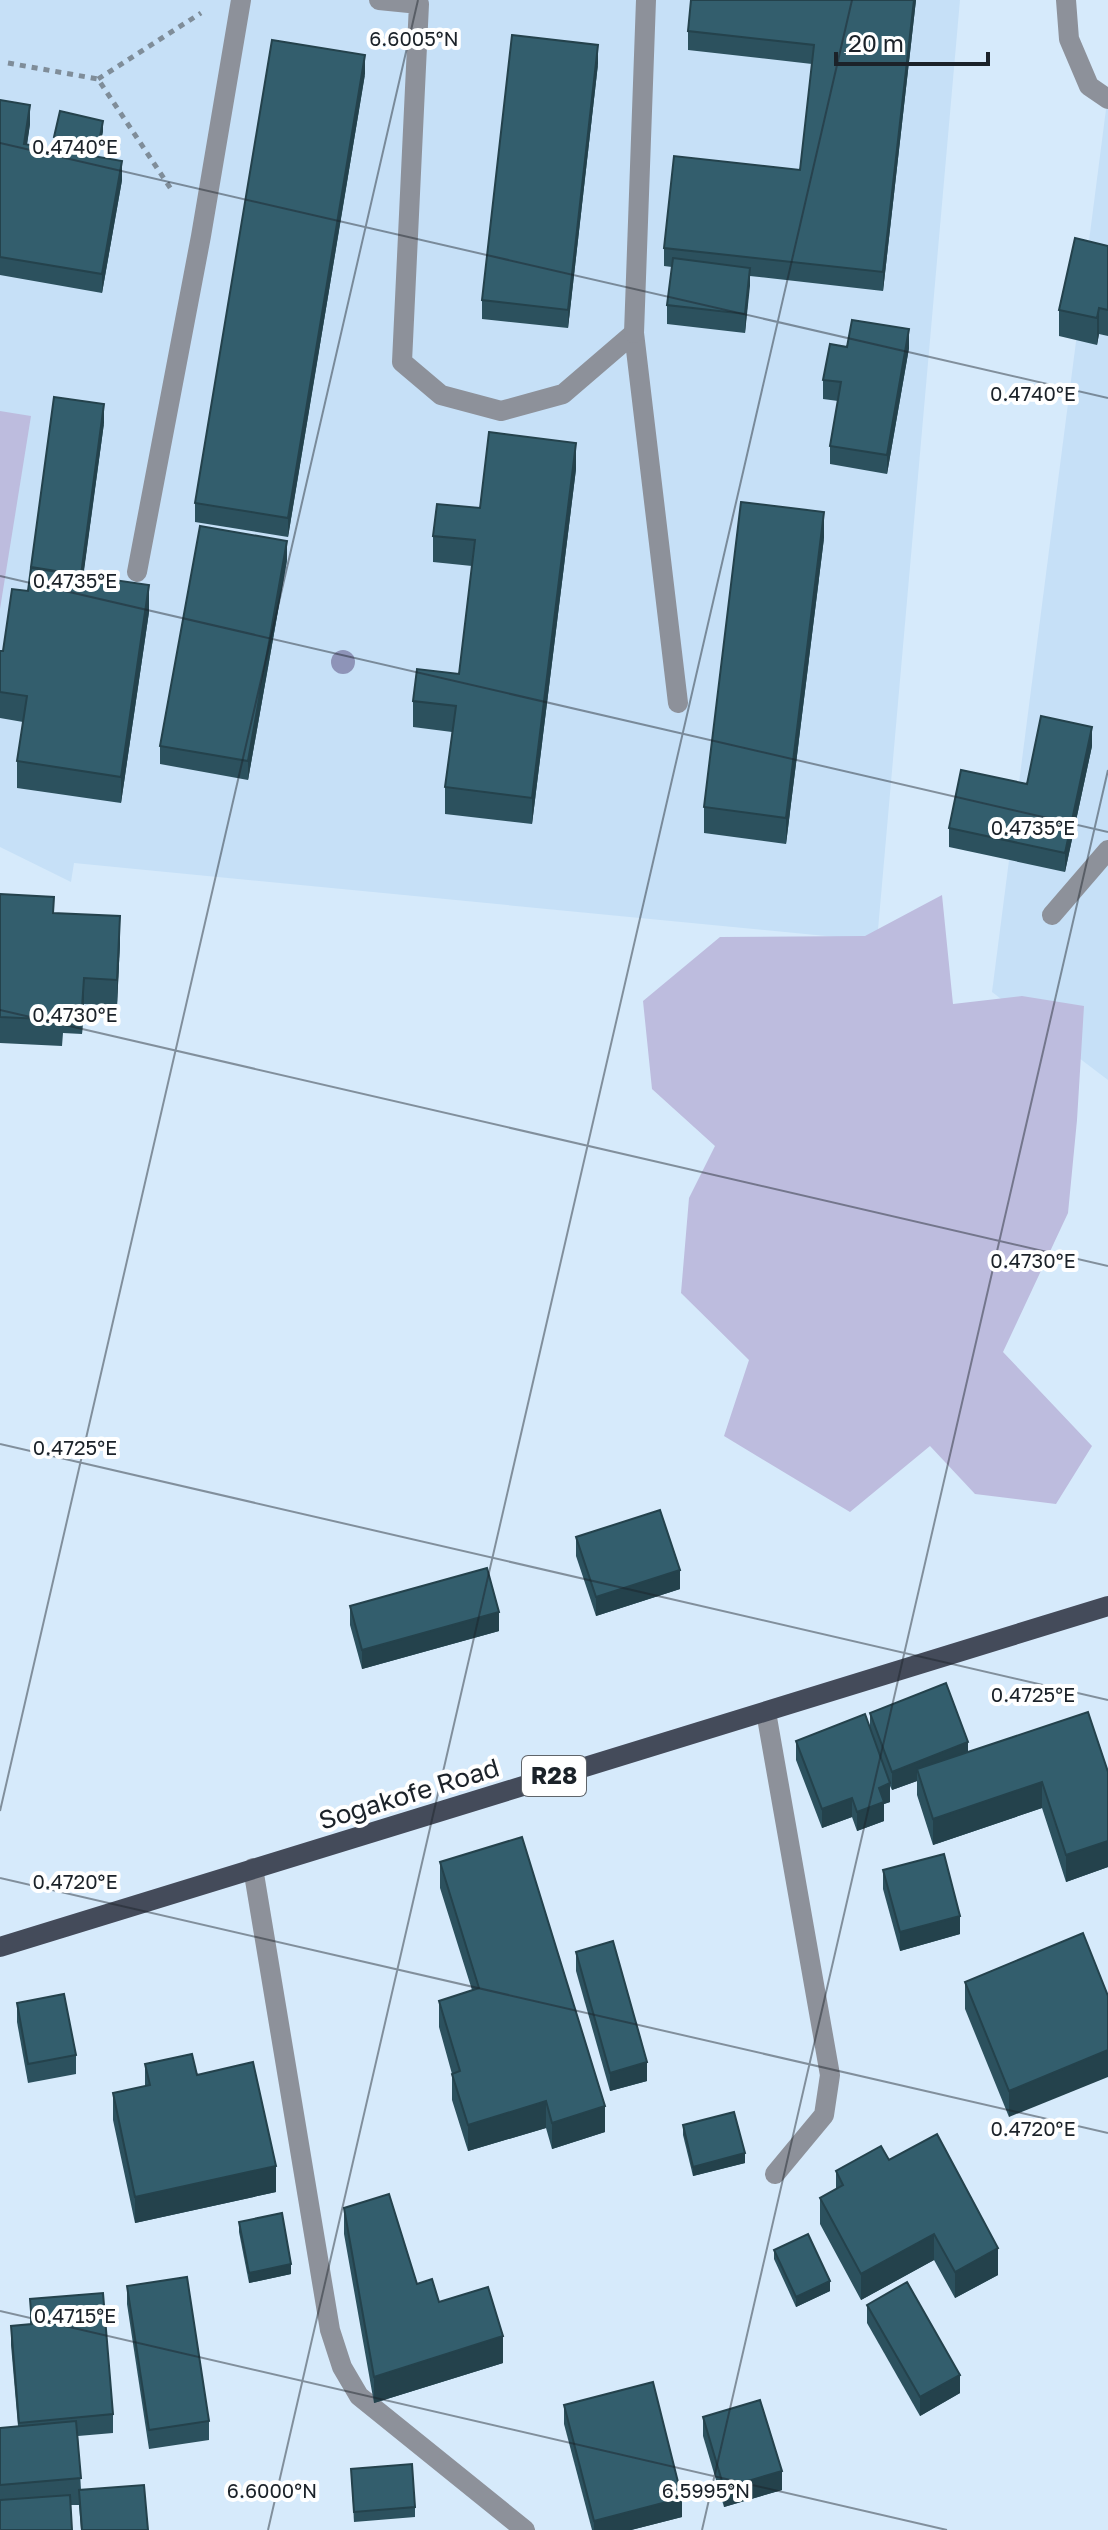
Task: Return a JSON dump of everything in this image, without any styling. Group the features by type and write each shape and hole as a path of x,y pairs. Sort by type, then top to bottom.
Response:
{"main road":[{"name":"Sogakofe Road","path":"0,1947 1108,1606"}],"street":[{"path":"137,572 201,236 241,0"},
{"path":"379,0 420,2 402,362 441,395 501,411 563,394 634,333"},
{"path":"646,0 634,333 678,703"},
{"path":"1066,0 1069,39 1089,86 1108,99"},
{"path":"1052,915 1108,850"},
{"path":"766,1712 830,2075 824,2115 775,2174"},
{"path":"253,1868 330,2330 342,2367 359,2396 525,2530"}],"path":[{"path":"8,63 98,79 209,8"},
{"path":"98,79 201,236"}],"shaded area":[{"path":"0,0 960,0 877,941 74,863 71,882 0,847"},
{"path":"1108,94 1108,1080 992,992"},
{"path":"0,411 31,416 0,609"},
{"path":"942,895 953,1004 1022,996 1084,1006 1068,1213 1003,1352 1092,1446 1056,1504 975,1494 930,1446 850,1512 724,1436 749,1360 681,1293 689,1198 715,1146 652,1089 643,1001 720,937 865,936"}],"building":[{"path":"691,0 914,0 883,272 664,248 674,156 800,170 814,45 688,31"},
{"path":"512,35 598,45 568,310 482,300"},
{"path":"272,40 365,55 288,518 195,503"},
{"path":"0,100 30,105 24,144 122,161 102,274 0,257"},
{"path":"60,111 103,121 98,147 54,137"},
{"path":"1075,238 1108,246 1108,310 1099,308 1097,318 1059,310"},
{"path":"673,258 750,268 745,314 667,305"},
{"path":"852,320 909,329 887,455 830,446 841,382 823,380 830,344 847,347"},
{"path":"54,397 104,404 81,575 31,567"},
{"path":"489,432 576,443 532,798 445,787 456,706 413,701 417,669 459,674 475,540 433,536 437,504 480,508"},
{"path":"741,502 824,512 786,818 704,807"},
{"path":"200,526 287,541 248,761 160,746"},
{"path":"31,568 149,585 121,777 17,761 27,696 0,692 0,651 3,651 12,589 28,591"},
{"path":"1041,716 1092,727 1065,853 949,828 961,770 1027,784"},
{"path":"0,894 54,897 53,913 120,916 117,980 84,978 82,1008 63,1007 62,1020 0,1017"},
{"path":"660,1510 680,1570 596,1597 576,1537"},
{"path":"487,1568 499,1612 362,1650 350,1606"},
{"path":"946,1683 968,1742 892,1772 870,1713"},
{"path":"1088,1712 1108,1772 1108,1841 1066,1855 1042,1782 933,1819 917,1769"},
{"path":"865,1714 890,1783 879,1788 884,1802 857,1812 852,1798 822,1809 796,1741"},
{"path":"522,1837 605,2106 552,2123 546,2101 468,2125 452,2074 460,2071 439,2001 479,1988 440,1862"},
{"path":"944,1854 960,1916 900,1932 883,1870"},
{"path":"1083,1933 1108,1996 1108,2050 1009,2091 965,1982"},
{"path":"613,1941 647,2062 610,2073 576,1952"},
{"path":"64,1994 76,2055 28,2064 17,2003"},
{"path":"192,2054 197,2075 253,2062 276,2166 135,2197 113,2093 150,2085 145,2064"},
{"path":"734,2112 745,2153 693,2167 683,2125"},
{"path":"937,2134 998,2248 955,2272 934,2234 861,2274 820,2198 843,2185 836,2171 881,2146 889,2160"},
{"path":"389,2194 417,2284 432,2279 439,2302 488,2287 503,2336 374,2377 344,2208"},
{"path":"282,2213 291,2264 249,2273 239,2222"},
{"path":"808,2234 830,2281 796,2297 774,2250"},
{"path":"187,2277 209,2421 149,2430 127,2286"},
{"path":"907,2282 960,2375 920,2397 867,2305"},
{"path":"103,2293 113,2414 19,2423 11,2326 32,2324 30,2299"},
{"path":"653,2382 682,2498 594,2521 564,2405"},
{"path":"760,2400 782,2471 724,2488 703,2417"},
{"path":"76,2421 81,2478 0,2485 0,2428"},
{"path":"412,2464 415,2507 354,2512 351,2469"},
{"path":"144,2485 148,2530 82,2530 79,2490"},
{"path":"70,2495 72,2530 0,2530 0,2500"}]}
